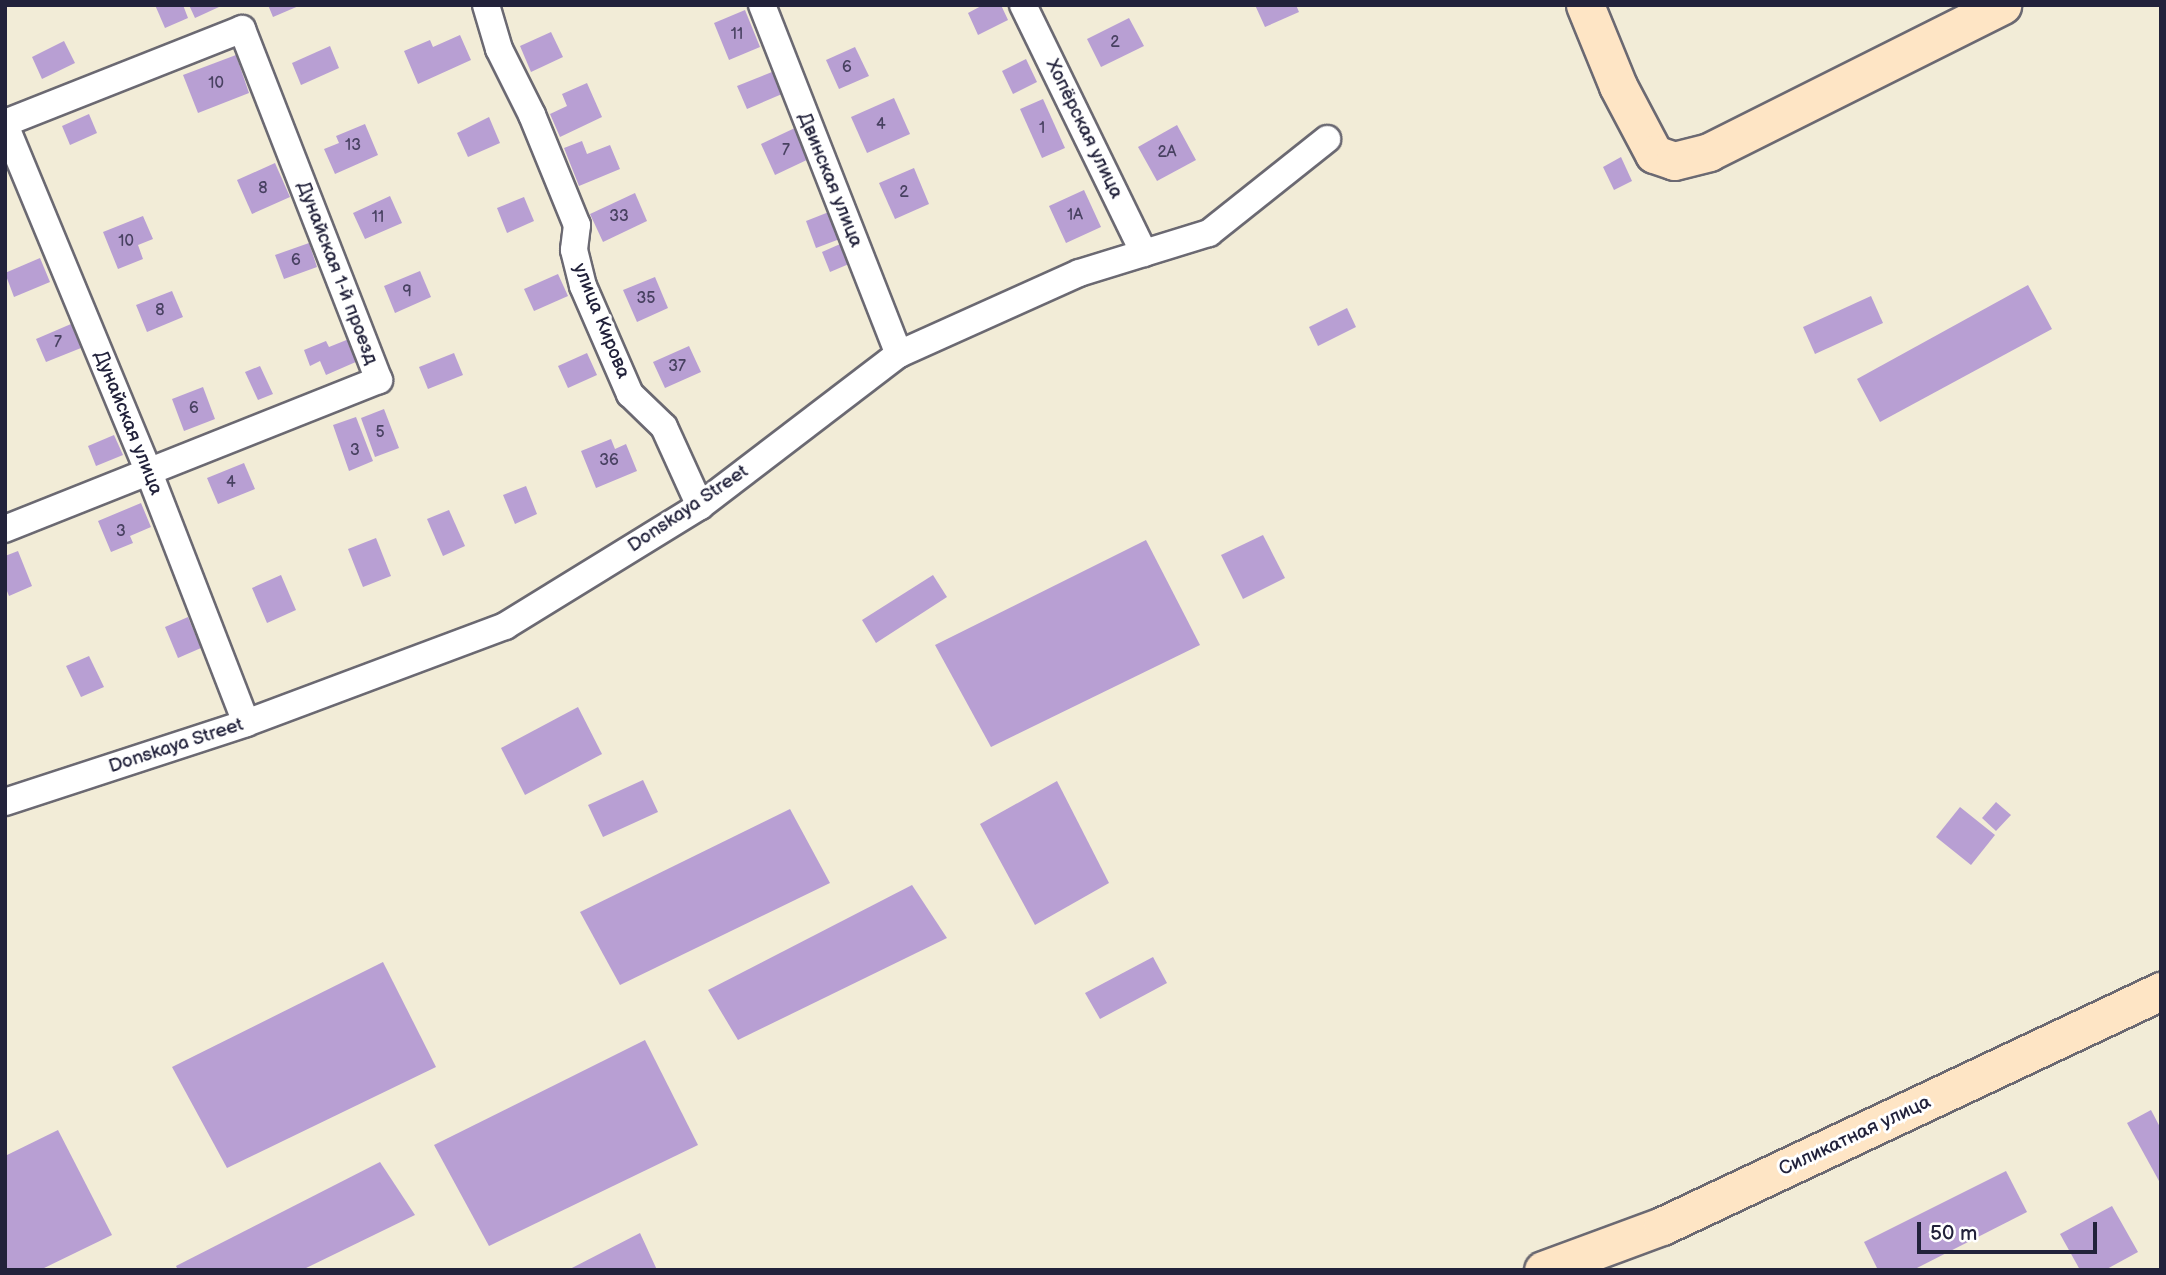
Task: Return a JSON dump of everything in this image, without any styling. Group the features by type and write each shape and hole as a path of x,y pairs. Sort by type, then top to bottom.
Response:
{"street":[{"name":"улица Кирова","path":"486,5 499,49 532,115 577,225 574,250 583,286 630,394 664,427 700,506"},
{"name":"Двинская улица","path":"762,5 899,354"},
{"name":"Хопёрская улица","path":"1023,5 1144,253"},
{"path":"1585,5 1618,86 1654,154 1674,161 1709,152 2002,5"},
{"name":"Дунайская 1-й проезд","path":"5,124 242,29 379,380 5,529"},
{"name":"Дунайская улица","path":"5,124 148,470 246,723"},
{"name":"Donskaya Street","path":"5,802 246,723 505,626 700,506 899,354 1079,273 1209,233 1327,139"},
{"name":"Силикатная улица","path":"1543,1270 1662,1226 2161,991"}],"building":[{"path":"155,5 183,5 188,18 165,28"},
{"path":"189,5 218,5 219,7 195,18"},
{"path":"268,5 301,5 273,17"},
{"path":"983,5 1001,5 1008,20 978,35 968,13"},
{"path":"1255,5 1296,5 1299,12 1265,27"},
{"path":"745,10 760,47 729,60 714,23"},
{"path":"1129,18 1144,46 1101,67 1087,39"},
{"path":"551,32 563,57 531,72 520,46"},
{"path":"460,35 471,60 418,84 404,51 430,40 433,47"},
{"path":"64,41 75,63 42,79 32,57"},
{"path":"330,46 339,68 301,85 292,63"},
{"path":"855,47 869,76 839,89 826,60"},
{"path":"236,55 249,93 198,113 183,75"},
{"path":"1026,59 1037,82 1013,94 1002,71"},
{"path":"772,72 782,94 747,109 737,86"},
{"path":"587,83 602,117 560,137 550,114 567,106 562,94"},
{"path":"894,98 910,134 867,153 851,117"},
{"path":"1043,99 1065,148 1042,158 1020,109"},
{"path":"89,114 97,133 70,145 62,126"},
{"path":"489,117 500,143 468,157 457,133"},
{"path":"365,124 378,155 335,174 324,149 339,143 336,136"},
{"path":"1177,125 1196,160 1157,181 1138,147"},
{"path":"797,127 811,158 775,175 761,144"},
{"path":"582,141 587,154 610,145 620,169 579,186 564,148"},
{"path":"1621,157 1632,181 1614,190 1603,167"},
{"path":"275,163 290,197 252,214 237,180"},
{"path":"914,168 929,204 895,219 879,183"},
{"path":"1084,190 1101,227 1066,243 1049,206"},
{"path":"635,193 647,221 603,242 590,214"},
{"path":"390,196 402,223 365,239 353,213"},
{"path":"524,197 534,221 507,233 497,208"},
{"path":"834,210 845,237 816,248 806,221"},
{"path":"143,216 153,239 138,245 143,259 118,269 103,232"},
{"path":"847,241 856,261 830,272 822,252"},
{"path":"309,243 317,267 284,279 275,255"},
{"path":"40,258 50,282 14,297 5,273"},
{"path":"420,271 431,297 395,313 384,286"},
{"path":"558,274 568,296 534,311 524,289"},
{"path":"655,277 668,308 637,322 623,290"},
{"path":"2028,285 2052,329 1880,422 1857,379"},
{"path":"172,291 183,317 147,332 136,305"},
{"path":"1871,296 1883,323 1815,354 1803,327"},
{"path":"1347,308 1356,327 1318,346 1309,327"},
{"path":"71,324 81,348 46,362 36,339"},
{"path":"349,339 358,361 326,375 320,361 310,366 304,350 326,341 329,347"},
{"path":"689,346 701,372 665,388 653,362"},
{"path":"454,353 463,375 428,389 419,367"},
{"path":"587,353 597,375 568,388 558,366"},
{"path":"260,366 273,394 258,400 245,372"},
{"path":"203,387 215,419 184,431 172,399"},
{"path":"384,409 399,448 375,457 361,418"},
{"path":"356,417 373,461 349,471 333,425"},
{"path":"114,435 123,455 96,466 88,446"},
{"path":"611,439 615,449 626,444 637,471 596,488 581,451"},
{"path":"244,463 255,489 218,504 207,478"},
{"path":"526,486 537,514 515,524 503,495"},
{"path":"141,503 151,527 130,536 133,543 111,552 98,521"},
{"path":"449,510 465,546 443,556 427,519"},
{"path":"1263,535 1285,578 1243,599 1221,555"},
{"path":"376,538 391,576 363,587 348,549"},
{"path":"1146,540 1200,645 991,747 935,645"},
{"path":"18,551 32,586 9,596 5,586 5,556"},
{"path":"281,575 296,610 267,623 252,588"},
{"path":"933,575 947,597 876,643 862,620"},
{"path":"188,617 201,648 178,658 165,627"},
{"path":"89,656 104,687 81,697 66,666"},
{"path":"578,707 602,754 525,795 501,748"},
{"path":"643,780 658,812 603,837 588,805"},
{"path":"1057,781 1109,883 1035,925 980,824"},
{"path":"1996,802 2011,815 1996,831 1982,818"},
{"path":"1960,807 1995,835 1971,865 1936,837"},
{"path":"790,809 830,883 620,985 580,912"},
{"path":"912,885 947,938 738,1040 708,990"},
{"path":"1153,957 1167,983 1100,1019 1085,993"},
{"path":"383,962 436,1067 227,1168 172,1067"},
{"path":"645,1040 698,1145 489,1246 434,1145"},
{"path":"2151,1110 2161,1129 2159,1181 2127,1123"},
{"path":"58,1130 112,1235 40,1270 5,1270 5,1156"},
{"path":"380,1162 415,1215 302,1270 178,1270 176,1266"},
{"path":"2006,1171 2027,1212 1913,1270 1878,1270 1864,1242"},
{"path":"2112,1206 2138,1252 2105,1270 2080,1270 2060,1234"},
{"path":"640,1233 657,1270 568,1270"}]}
